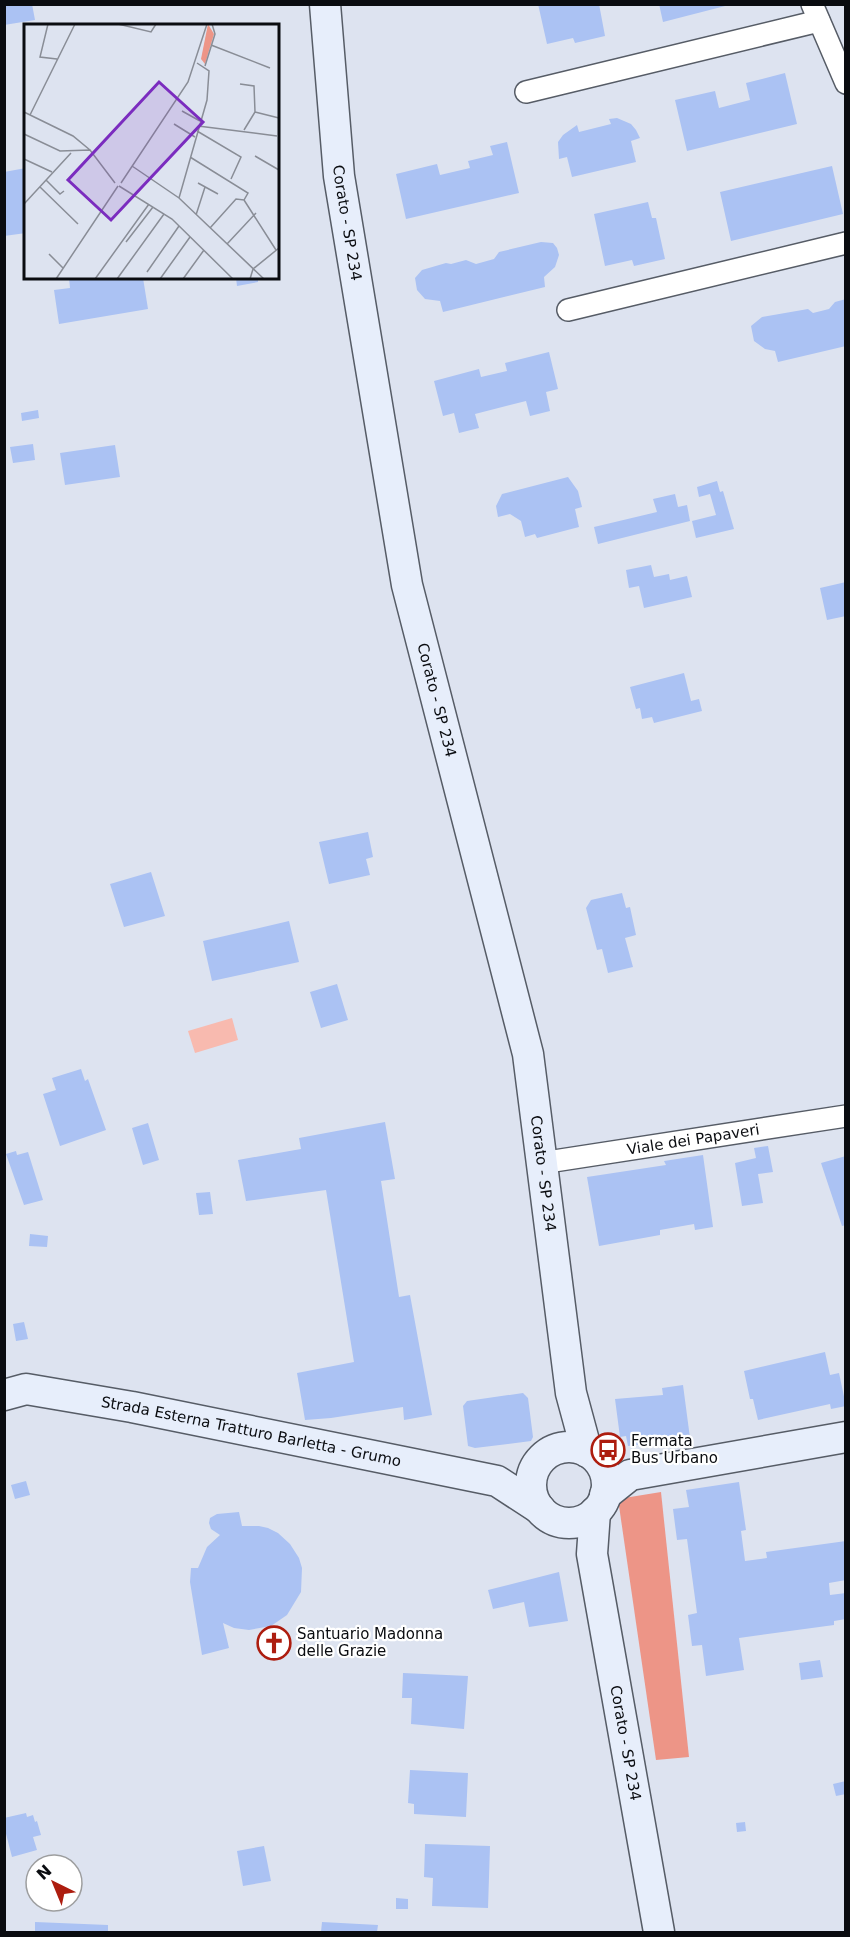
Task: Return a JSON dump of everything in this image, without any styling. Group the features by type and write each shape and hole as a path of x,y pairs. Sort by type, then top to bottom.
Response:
{"main road":[{"name":"Corato - SP 234","path":"325,4 339,176 407,585 528,1054 571,1394 594,1458 607,1485 600,1504 591,1554 659,1932"},
{"name":"Strada Esterna Tratturo Barletta - Grumo","path":"4,1395 26,1389 132,1407 497,1480 550,1515"},
{"name":"Corato - SP 234","path":"571,1394 544,1458 532,1475 531,1487 534,1499 591,1554"},
{"path":"550,1515 572,1522 584,1519 630,1475 846,1437"},
{"path":"497,1480 569,1447 630,1475"}],"street":[{"path":"526,92 815,13 846,83"},
{"path":"568,310 846,243"},
{"name":"Viale dei Papaveri","path":"541,1163 846,1116"}],"shaded area":[{"path":"232,1018 238,1040 195,1053 188,1031"},
{"path":"661,1492 689,1757 656,1760 618,1499"}],"building":[{"path":"4,4 32,4 35,20 4,25"},
{"path":"538,4 599,4 605,36 575,43 573,38 547,44"},
{"path":"659,4 729,4 729,5 663,22"},
{"path":"785,73 797,124 687,151 675,100 715,91 719,108 750,100 746,83"},
{"path":"617,118 631,124 640,138 631,141 636,162 572,177 567,157 559,159 558,142 563,135 577,125 579,132 611,124 609,119"},
{"path":"507,142 519,193 406,219 396,174 437,164 440,175 470,168 468,161 493,155 490,146"},
{"path":"832,166 843,214 731,241 720,192"},
{"path":"24,168 24,233 4,236 4,189 6,189 4,172"},
{"path":"648,202 652,218 656,218 665,259 634,266 632,260 605,266 594,214"},
{"path":"541,242 553,243 559,255 555,267 544,277 545,287 443,312 440,301 425,299 417,290 415,278 422,270 466,260 476,264 494,259 499,252"},
{"path":"69,279 143,279 148,309 59,324 54,290 70,288"},
{"path":"236,279 258,279 258,282 237,286"},
{"path":"846,299 846,346 778,362 775,351 765,349 754,341 751,326 762,317 808,309 813,313 829,309 835,302"},
{"path":"549,352 558,389 546,392 550,411 530,416 526,401 475,414 479,428 459,433 454,413 443,416 434,381 479,369 481,377 507,371 505,363"},
{"path":"38,410 39,418 22,421 21,413"},
{"path":"33,444 35,460 13,463 10,447"},
{"path":"115,445 120,477 65,485 60,453"},
{"path":"568,477 578,491 582,507 575,509 579,527 537,538 535,534 525,537 521,521 510,514 498,517 496,506 502,494"},
{"path":"717,481 720,492 723,491 734,529 696,538 692,521 716,515 710,494 699,497 697,487"},
{"path":"675,494 678,507 687,505 690,521 598,544 594,527 657,512 653,499"},
{"path":"651,565 654,577 669,574 670,580 687,576 692,597 644,608 639,586 629,588 626,570"},
{"path":"846,582 846,616 827,620 820,588"},
{"path":"684,673 691,701 699,699 702,711 654,723 652,717 642,719 640,708 636,709 630,687"},
{"path":"368,832 373,857 366,859 370,875 329,884 319,842"},
{"path":"151,872 165,916 124,927 110,884"},
{"path":"622,893 626,908 630,907 636,935 625,938 633,967 608,973 602,949 597,950 586,908 591,900"},
{"path":"289,921 299,962 212,981 203,941"},
{"path":"337,984 348,1020 321,1028 310,992"},
{"path":"81,1069 85,1081 88,1079 106,1130 60,1146 43,1094 56,1090 52,1078"},
{"path":"385,1122 395,1179 381,1181 399,1297 410,1295 432,1415 404,1420 403,1407 305,1420 297,1373 354,1362 326,1190 246,1201 238,1160 301,1149 299,1138"},
{"path":"148,1123 159,1160 143,1165 132,1128"},
{"path":"768,1146 773,1172 758,1174 763,1203 742,1206 735,1163 756,1158 754,1148"},
{"path":"16,1151 17,1155 28,1152 43,1200 24,1205 6,1154"},
{"path":"703,1155 713,1227 695,1230 694,1224 660,1230 660,1235 599,1246 587,1177 666,1165 664,1161"},
{"path":"846,1156 846,1225 842,1226 821,1163"},
{"path":"210,1192 213,1214 199,1215 196,1193"},
{"path":"30,1234 48,1236 47,1247 29,1246"},
{"path":"24,1322 28,1339 16,1341 13,1324"},
{"path":"825,1352 830,1375 839,1373 846,1406 831,1409 830,1404 758,1420 753,1399 750,1399 744,1371"},
{"path":"683,1385 690,1438 668,1441 668,1437 628,1446 626,1436 620,1437 615,1399 663,1395 662,1388"},
{"path":"523,1393 528,1398 533,1437 531,1441 475,1448 468,1446 463,1406 467,1401"},
{"path":"26,1481 30,1495 15,1499 11,1485"},
{"path":"739,1482 746,1530 741,1531 745,1561 767,1558 766,1552 846,1541 846,1580 829,1583 830,1595 846,1593 846,1619 834,1621 834,1625 739,1638 744,1670 706,1676 702,1645 692,1646 688,1615 697,1613 687,1539 677,1540 673,1509 689,1507 686,1490"},
{"path":"239,1512 242,1526 268,1528 278,1533 290,1544 302,1568 301,1592 287,1615 271,1626 249,1630 234,1628 223,1623 229,1648 202,1655 190,1582 191,1568 198,1568 207,1547 220,1535 211,1529 210,1518 217,1514"},
{"path":"559,1572 568,1621 529,1627 524,1602 493,1609 488,1590"},
{"path":"820,1660 823,1677 801,1680 799,1663"},
{"path":"403,1673 468,1676 464,1729 411,1724 412,1698 402,1698"},
{"path":"410,1770 468,1773 466,1817 414,1814 414,1804 408,1803"},
{"path":"846,1781 846,1794 836,1796 833,1784"},
{"path":"26,1813 27,1817 33,1815 41,1835 33,1837 37,1850 12,1857 4,1818"},
{"path":"745,1822 746,1831 737,1832 736,1823"},
{"path":"425,1844 490,1846 488,1908 432,1906 433,1878 424,1877"},
{"path":"264,1846 271,1881 243,1886 237,1851"},
{"path":"396,1898 408,1899 408,1909 396,1909"},
{"path":"35,1922 108,1925 108,1932 35,1932"},
{"path":"322,1922 378,1925 377,1932 321,1932"}],"place":[{"name":"Fermata Bus Urbano","path":"608,1450"},
{"name":"Santuario Madonna delle Grazie","path":"274,1643"}]}
